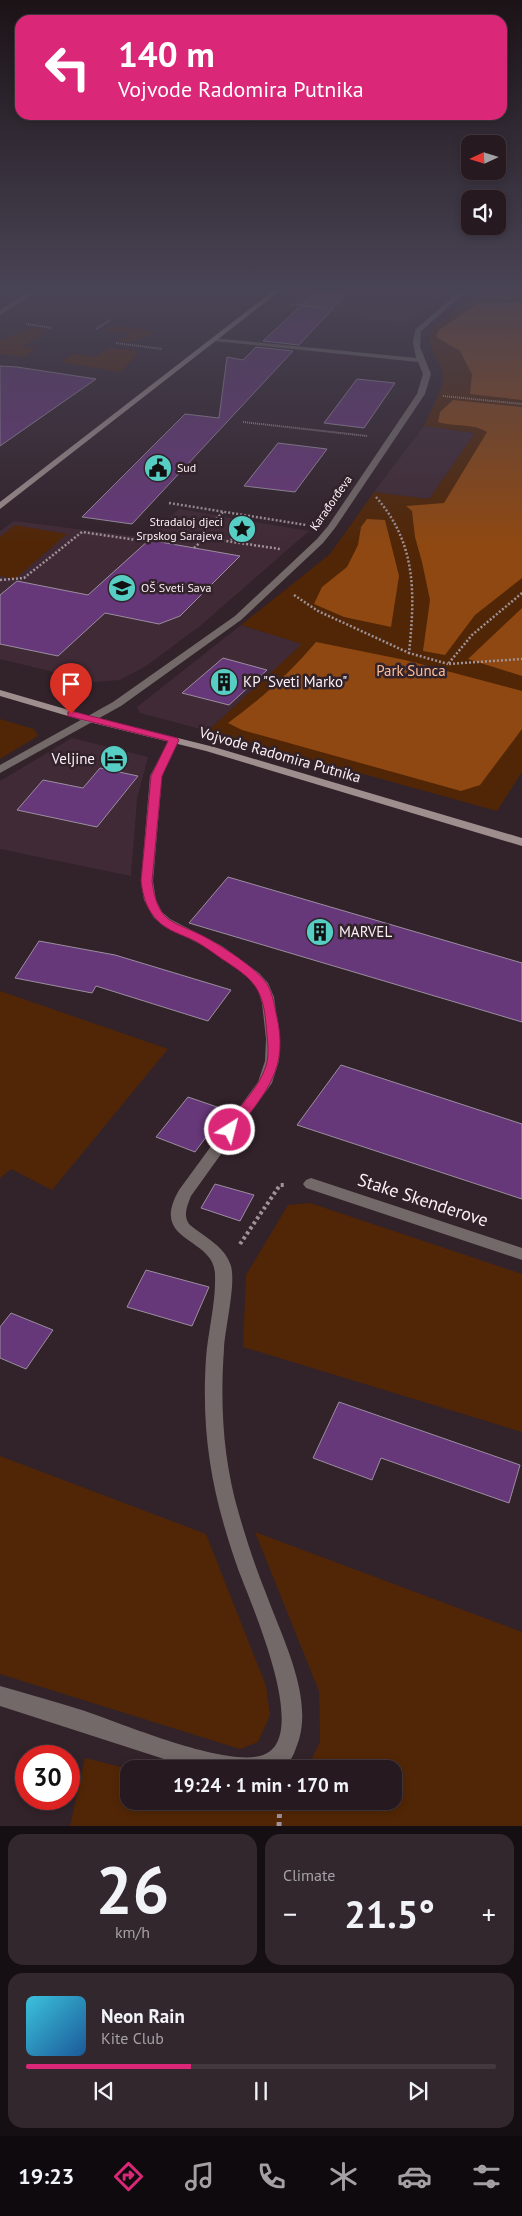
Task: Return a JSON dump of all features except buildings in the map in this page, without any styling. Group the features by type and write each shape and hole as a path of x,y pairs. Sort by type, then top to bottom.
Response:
{"street":[{"path":"0,506 168,375"},
{"name":"Karađorđeva","path":"0,770 117,704 238,618 331,528 421,394 427,375"},
{"name":"Vojvode Radomira Putnika","path":"0,693 89,719 210,749 522,842"},
{"path":"0,1696 203,1762 247,1768 266,1766 280,1758 291,1736 292,1706 286,1677 242,1555 221,1482 216,1453 214,1426 216,1340 223,1268 219,1256 208,1247 188,1236 182,1228 178,1215 179,1203 265,1083 273,1065 272,1018 261,984 252,974 201,940 164,921 154,910 148,894 147,881 156,776 174,740"},
{"name":"Stake Skenderove","path":"311,1184 522,1254"}],"path":[{"path":"421,394 522,404"},
{"path":"243,422 367,436"},
{"path":"360,483 389,510 401,536 413,577 413,623 409,653"},
{"path":"169,503 299,524"},
{"path":"199,536 224,512"},
{"path":"231,541 239,531"},
{"path":"0,580 24,578 82,532 132,540 179,534 308,552"},
{"path":"194,548 206,537"},
{"path":"276,582 318,611 409,653 448,664 522,660"},
{"path":"448,664 472,635 522,593"},
{"path":"223,1268 280,1185 311,1184"},
{"path":"280,1810 280,1826"}],"shaded area":[{"path":"424,426 475,433 429,499 374,492"},
{"name":"OŠ Sveti Sava","path":"179,509 309,531 200,626 146,666 120,680 95,682 0,659 0,531 14,521 132,536 154,532"},
{"path":"241,625 303,644 208,731 140,713 137,707"},
{"path":"72,738 148,757 137,799 131,876 0,849 0,781"}],"green space":[{"name":"Park Sunca","path":"442,375 522,375 522,772 497,811 208,731 302,644 241,625 330,554 374,492 429,499 475,433 424,426 443,379"},
{"path":"472,375 522,375 522,400 470,394"},
{"path":"453,400 522,407 522,578 475,615 445,655 423,651 430,600 415,537 412,511 406,506 444,503 487,432 476,427 438,422 440,412"},
{"path":"367,519 385,520 399,576 391,627 344,617 314,604 322,587 347,567 358,545 361,527"},
{"path":"15,525 67,534 15,579 0,576 0,537"},
{"path":"522,608 522,676 468,659"},
{"path":"316,642 405,660 522,691 522,729 480,785 461,791 242,730 228,723 275,685"},
{"path":"0,719 34,729 38,736 0,759"},
{"path":"0,991 168,1049 52,1190 11,1169 0,1178"},
{"path":"310,1203 522,1274 522,1432 243,1347 246,1275 288,1205"},
{"path":"0,1456 206,1534 266,1686 270,1715 258,1742 240,1749 0,1674"},
{"path":"255,1532 522,1632 522,1826 70,1826 74,1810 80,1810 80,1781 85,1758 120,1767 120,1810 402,1810 402,1760 311,1760 320,1742 319,1691"}],"place":[{"name":"Sud","path":"158,468"},
{"name":"Stradaloj djeci Srpskog Sarajeva","path":"242,529"},
{"name":"OŠ Sveti Sava","path":"122,588"},
{"name":"KP \"Sveti Marko\"","path":"224,682"},
{"name":"Veljine","path":"114,759"},
{"name":"MARVEL","path":"320,932"}],"route":[{"path":"71,714 174,740 156,776 147,881 148,894 154,910 164,921 201,940 252,974 261,984 266,995 272,1018 273,1065 265,1083 230,1130"}]}
